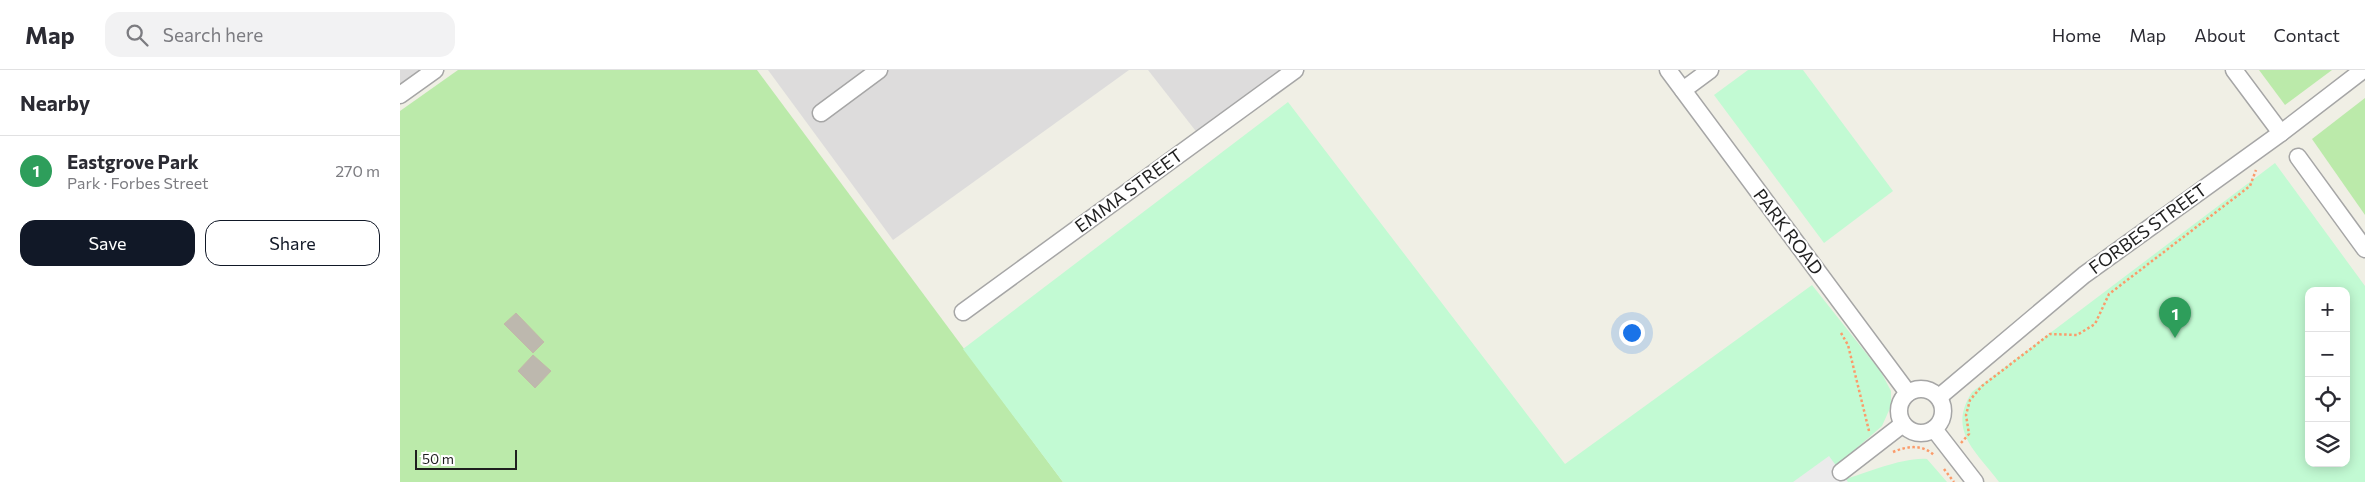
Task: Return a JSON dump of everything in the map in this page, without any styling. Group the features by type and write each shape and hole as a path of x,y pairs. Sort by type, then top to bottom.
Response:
{"street":[{"path":"400,95 435,70"},
{"path":"820,113 879,70"},
{"name":"EMMA STREET","path":"963,312 1294,70"},
{"name":"PARK ROAD","path":"1668,70 1908,393"},
{"path":"1682,90 1710,70"},
{"path":"2234,70 2281,133"},
{"name":"FORBES STREET","path":"1939,397 2025,322 2084,275 2281,133 2363,70"},
{"path":"2298,156 2365,250"},
{"path":"1925,389 1939,397 1943,414 1934,429 1918,433 1903,424 1899,409 1902,399 1908,393 1925,389"},
{"path":"1841,472 1903,424"},
{"path":"1934,429 1974,482"}],"path":[{"path":"1951,450 1969,434 1966,415 1970,400 1982,386 2050,334 2077,334 2095,324 2109,294 2250,186 2256,170 2261,165"}],"shaded area":[{"path":"400,70 431,70 400,91"},
{"path":"768,70 1129,70 893,240"},
{"path":"1148,70 1288,70 1202,139"},
{"path":"1829,456 1848,482 1793,482"}],"green space":[{"path":"458,70 757,70 1063,482 400,482 400,111"},
{"path":"1748,70 1803,70 1893,191 1824,243 1714,95"},
{"path":"2259,70 2332,70 2285,105"},
{"path":"2365,98 2365,215 2312,139"},
{"path":"1288,102 1565,464 1812,285 1881,372 1891,391 1891,406 1882,426 1834,468 1843,480 1907,460 1927,459 1947,482 1063,482 963,349"},
{"path":"2275,163 2365,286 2365,482 1999,482 1974,450 1963,429 1962,418 1965,406 1972,392"}],"building":[{"path":"516,313 544,342 533,353 504,324"},
{"path":"533,355 551,371 535,388 518,371"}],"place":[{"name":"Eastgrove Park","path":"2175,338"}]}
